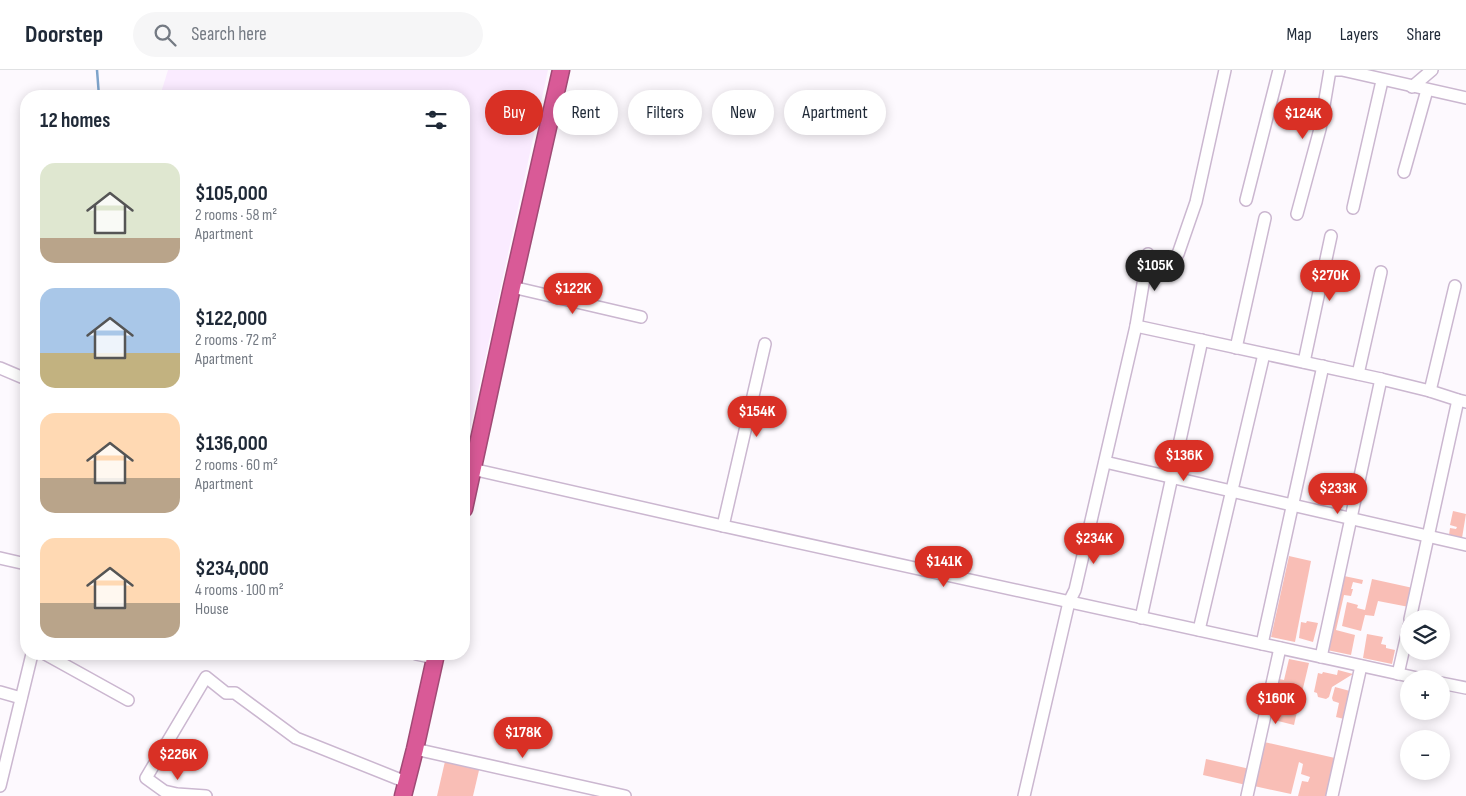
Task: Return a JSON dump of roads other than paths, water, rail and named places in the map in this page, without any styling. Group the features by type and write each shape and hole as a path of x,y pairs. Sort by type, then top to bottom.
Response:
{"highway":[{"path":"470,479 561,70"},
{"path":"405,789 434,660"}],"street":[{"path":"1178,254 1196,202 1225,70"},
{"path":"1246,200 1279,70"},
{"path":"1297,214 1320,129 1330,70 1342,70 1382,81 1466,98"},
{"path":"1412,87 1432,70"},
{"path":"1353,208 1382,81"},
{"path":"1404,172 1427,90"},
{"path":"1236,348 1265,218"},
{"path":"1304,362 1331,236"},
{"path":"1024,796 1069,602 1075,590 1105,462 1136,326 1148,254"},
{"path":"1358,374 1380,272"},
{"path":"1430,391 1454,286"},
{"path":"512,287 641,317"},
{"path":"1136,326 1381,379 1462,401 1428,536 1412,610"},
{"path":"1141,618 1202,340"},
{"path":"723,526 765,344"},
{"path":"1199,630 1264,354"},
{"path":"1262,644 1323,366"},
{"path":"0,368 20,376"},
{"path":"1321,657 1381,379"},
{"path":"1105,462 1466,545"},
{"path":"472,469 1398,674 1401,660"},
{"path":"0,558 20,563"},
{"path":"1247,796 1280,648"},
{"path":"0,786 30,660"},
{"path":"56,660 128,700"},
{"path":"1332,796 1361,666"},
{"path":"206,796 164,791 146,778 206,677 226,694 235,694 296,738 405,789"},
{"path":"1450,685 1466,688"},
{"path":"0,692 21,698"},
{"path":"415,749 625,796"}],"waterway":[{"path":"97,70 99,90"}]}
